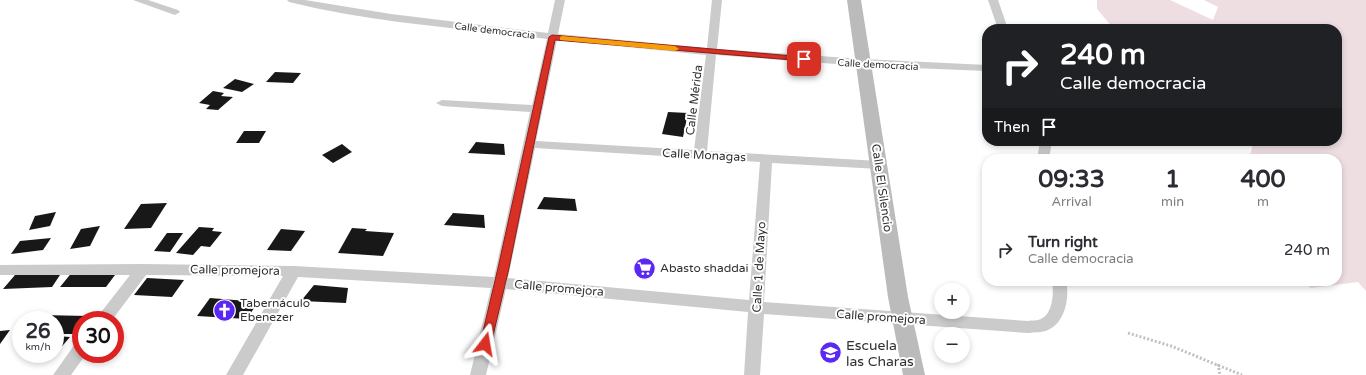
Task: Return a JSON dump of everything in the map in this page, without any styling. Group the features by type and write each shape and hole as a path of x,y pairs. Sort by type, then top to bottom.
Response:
{"street":[{"path":"138,0 175,12"},
{"name":"Calle democracia","path":"292,0 331,9 552,37 864,64 982,68"},
{"path":"331,9 341,0"},
{"path":"478,375 500,283 560,0"},
{"name":"Calle Mérida","path":"700,156 717,0"},
{"name":"Calle El Silencio","path":"854,0 903,319 914,375"},
{"path":"993,0 1000,24"},
{"path":"442,103 537,109"},
{"name":"Calle Monagas","path":"530,144 700,156 879,165"},
{"name":"Calle 1 de Mayo","path":"752,375 766,159"},
{"path":"110,311 142,269"},
{"name":"Calle promejora","path":"0,270 142,269 294,271 500,283 757,307 903,319 1028,327 1044,325 1054,315 1058,304 1060,286"},
{"path":"234,375 294,271"},
{"path":"61,375 72,361"}],"path":[{"path":"1128,333 1171,346 1242,375"},
{"path":"1218,364 1220,375"}],"shaded area":[{"path":"1097,0 1170,0 1213,20 1218,7 1204,0 1366,0 1366,291 1358,282 1342,284 1342,154 1250,154 1251,146 1342,146 1342,24 1110,24 1097,9"},
{"path":"1308,286 1327,286 1311,288"}],"building":[{"path":"275,72 301,73 293,83 266,82"},
{"path":"235,79 254,84 242,92 223,88"},
{"path":"213,91 224,93 221,96 233,97 218,110 206,109 210,105 199,103"},
{"path":"668,112 688,113 683,137 662,134"},
{"path":"244,131 266,131 259,143 236,143"},
{"path":"476,142 504,144 505,155 468,153"},
{"path":"342,144 352,152 333,163 322,155"},
{"path":"544,197 575,199 577,211 537,209"},
{"path":"167,203 151,228 124,229 141,204"},
{"path":"56,212 50,226 29,230 35,216"},
{"path":"453,213 484,215 485,228 444,225"},
{"path":"100,226 90,246 70,249 81,229"},
{"path":"199,227 214,228 212,231 222,232 210,247 201,246 193,255 176,253"},
{"path":"352,228 367,229 365,231 394,233 383,256 338,253"},
{"path":"281,229 305,231 291,251 267,250"},
{"path":"167,233 183,233 170,252 154,251"},
{"path":"51,238 43,250 11,254 20,241"},
{"path":"73,271 118,271 106,287 60,287"},
{"path":"62,272 52,287 3,289 15,275"},
{"path":"147,278 184,280 172,297 134,295"},
{"path":"314,285 348,288 346,303 301,301"},
{"path":"210,298 258,302 247,319 197,316"},
{"path":"64,315 72,316 72,334 64,334"},
{"path":"10,330 0,344 0,331"},
{"path":"64,337 70,337 64,344"}],"slow traffic":[{"path":"562,38 675,49"}],"place":[{"name":"Abasto shaddai","path":"645,268"},
{"name":"Tabernáculo Ebenezer","path":"224,310"},
{"name":"Escuela las Charas","path":"830,353"}],"route":[{"path":"485,344 504,268 552,37 804,59"}]}
